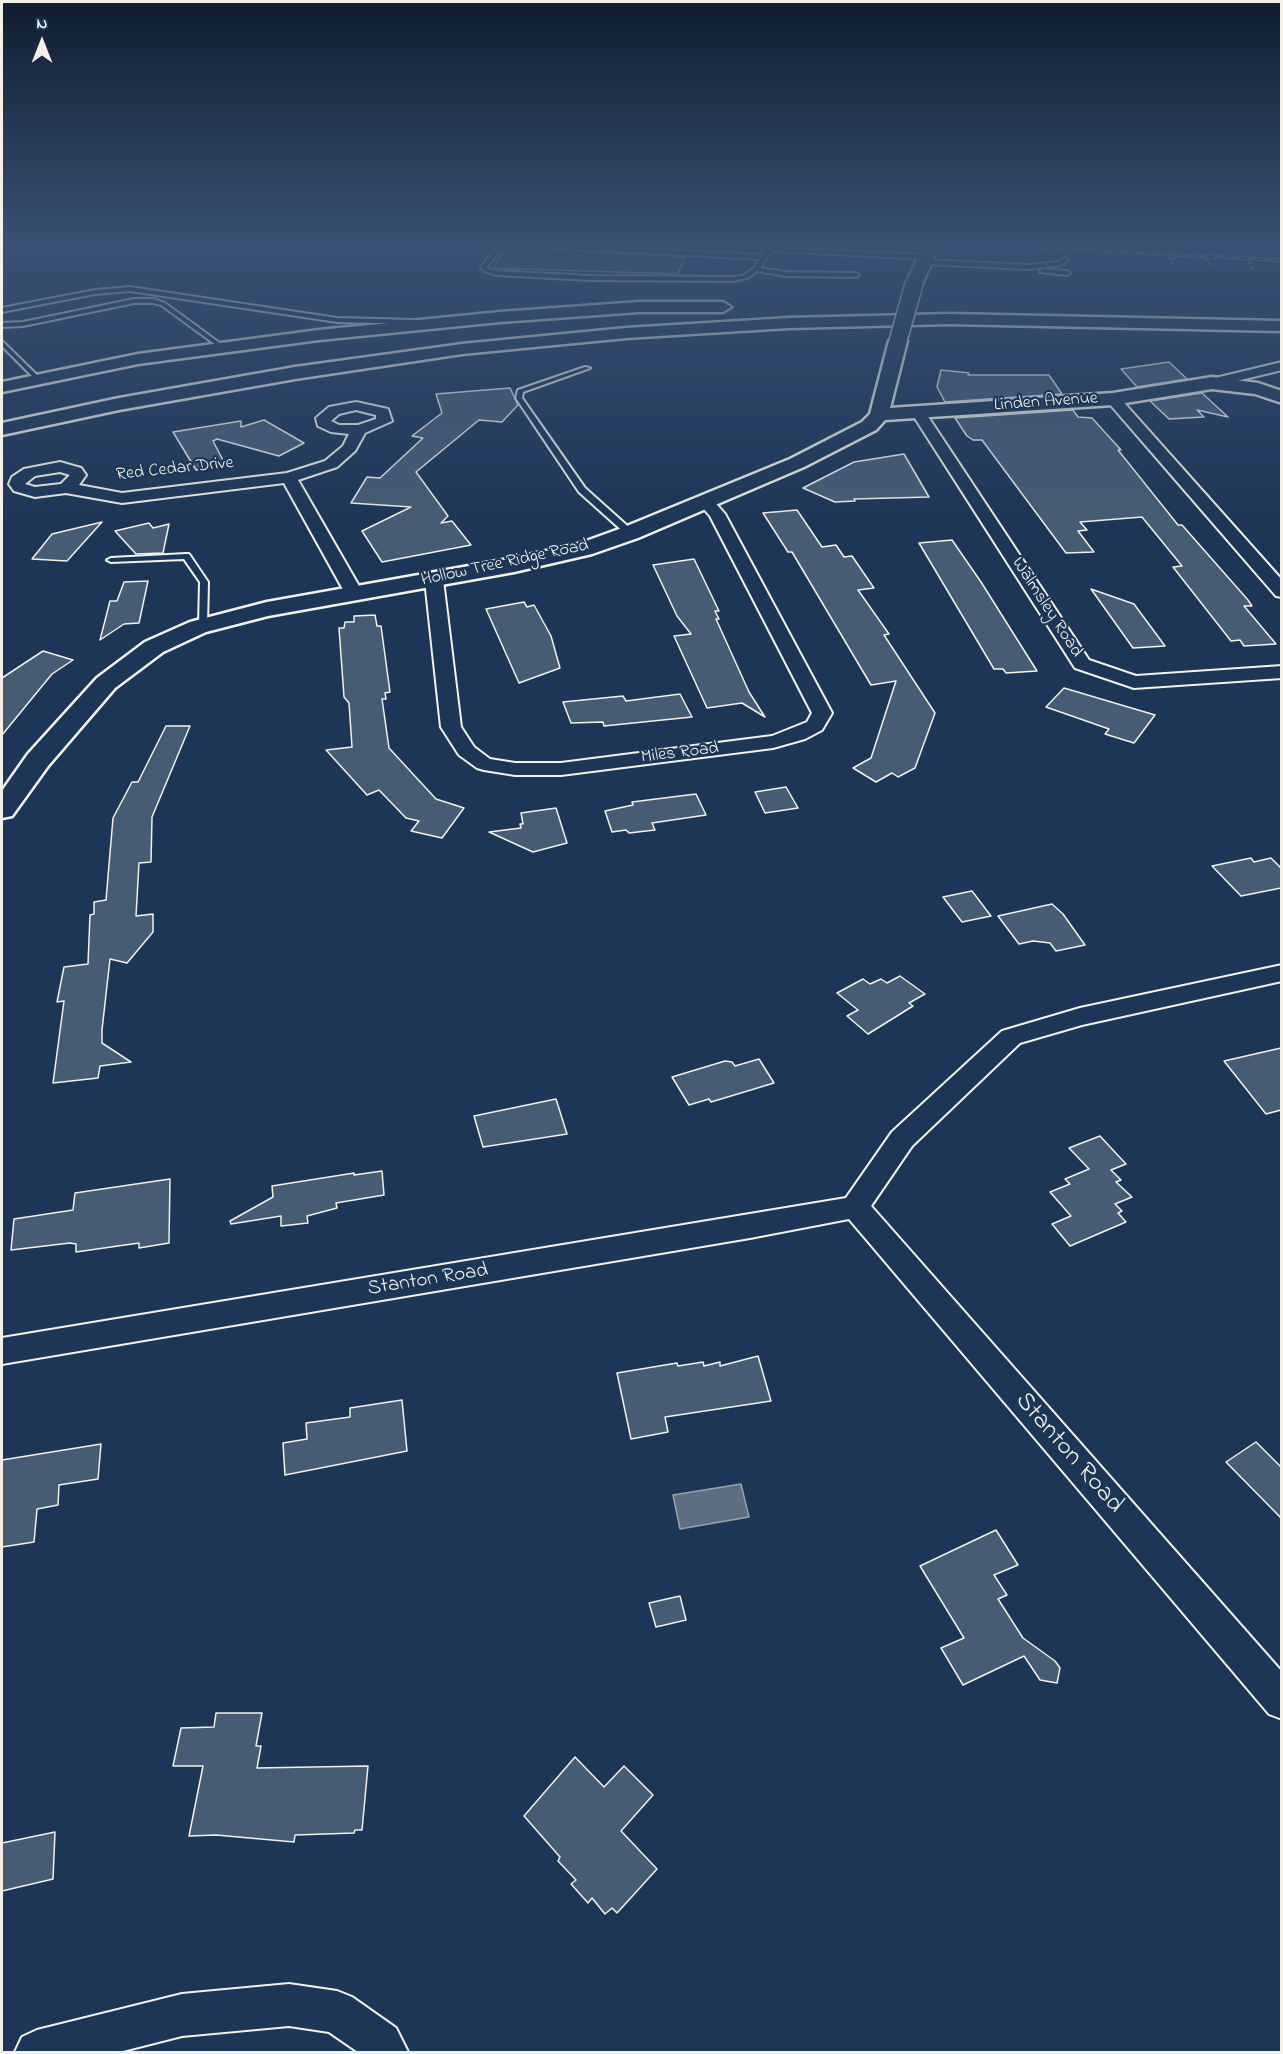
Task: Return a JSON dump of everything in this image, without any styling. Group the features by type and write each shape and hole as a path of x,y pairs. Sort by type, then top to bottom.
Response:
{"main road":[{"path":"2,387 138,359 304,338"},
{"path":"189,370 410,338"},
{"path":"2,429 179,393 306,371 462,350 580,338"},
{"path":"879,415 899,338"},
{"path":"1212,383 1258,389 1281,397"},
{"name":"Linden Avenue","path":"879,415 1113,399 1212,383"},
{"name":"Hollow Tree Ridge Road","path":"2,810 38,760 106,683 154,647 203,626 267,609 434,580 584,549 630,533 797,463 869,426 879,415"}],"street":[{"name":"Linden Avenue","path":"1212,383 1281,366"},
{"path":"1113,399 1281,592"},
{"name":"Walmsley Road","path":"918,412 1082,664 1134,682 1281,672"},
{"name":"Red Cedar Drive","path":"66,488 122,498 288,478 331,464 350,448 359,430"},
{"path":"288,478 354,593"},
{"name":"Miles Road","path":"434,580 451,727 466,751 484,764 515,769 561,769 773,741 798,735 815,726 822,713 717,514 705,501"},
{"path":"855,1207 902,1139 1011,1037 1080,1017 1281,973"},
{"name":"Stanton Road","path":"2,1351 750,1227 855,1207 1281,1701"},
{"path":"37,2052 182,2015 289,2005 337,2012 381,2043 387,2052"}],"lane":[{"path":"210,338 222,347"},
{"path":"2,343 39,380"},
{"path":"587,368 520,391 519,398 582,490 630,533"},
{"path":"111,560 186,556 204,582 203,626"}],"water":[{"path":"741,1484 749,1517 680,1529 673,1495"}],"building":[{"path":"1169,362 1187,379 1137,387 1121,369"},
{"path":"941,370 969,373 968,375 1049,375 1062,394 945,402 937,387"},
{"path":"510,388 518,405 502,422 479,420 416,472 448,516 441,523 452,521 471,545 382,562 362,531 411,507 351,503 367,477 380,478 423,438 412,436 442,413 436,394"},
{"path":"1202,393 1228,417 1197,410 1204,417 1169,419 1150,401"},
{"path":"1073,410 1078,417 1092,418 1121,450 1118,450 1178,525 1182,525 1248,600 1252,606 1244,606 1276,644 1244,646 1240,640 1231,641 1173,567 1182,566 1142,517 1080,522 1087,530 1078,531 1094,552 1066,553 982,440 973,440 967,436 955,418"},
{"path":"264,420 304,443 279,456 217,439 213,441 225,464 196,470 173,432 241,421 241,427"},
{"path":"904,454 929,497 854,499 855,501 835,502 803,488 854,462"},
{"path":"797,510 822,547 836,545 844,557 852,556 874,588 858,590 889,634 884,635 935,713 915,768 898,777 892,773 876,782 853,768 871,758 896,681 871,685 792,552 788,552 763,513"},
{"path":"102,522 67,561 32,559 52,534"},
{"path":"149,523 153,528 169,524 163,553 136,554 115,531"},
{"path":"952,540 1037,671 1006,673 1003,669 994,669 919,543"},
{"path":"694,559 719,611 715,611 719,619 716,619 749,692 765,717 742,703 707,708 674,636 691,634 677,616 653,565"},
{"path":"148,581 139,623 124,624 100,640 110,601 117,601 124,582"},
{"path":"1091,589 1134,604 1165,646 1133,648"},
{"path":"524,602 527,607 534,605 551,636 560,668 519,683 486,609"},
{"path":"375,615 377,626 381,626 390,692 385,693 386,699 382,699 389,748 436,799 464,808 442,838 411,831 419,821 406,818 379,790 367,795 326,750 352,747 349,703 344,697 339,628 344,628 345,622 354,622 354,616"},
{"path":"43,651 73,660 52,674 2,735 2,678"},
{"path":"1064,688 1155,715 1134,743 1105,734 1109,729 1046,707"},
{"path":"680,694 692,717 604,726 603,722 571,723 563,702 623,696 626,701"},
{"path":"166,726 190,726 152,817 151,862 139,863 136,916 153,914 153,932 127,963 110,959 102,1030 102,1043 131,1062 100,1066 98,1078 53,1083 64,1001 57,1002 64,967 88,964 90,915 94,914 94,902 106,900 113,818 132,782 138,782"},
{"path":"786,787 798,808 765,813 755,792"},
{"path":"696,794 706,815 652,823 655,830 612,832 605,811 633,805 632,802"},
{"path":"556,808 567,843 533,852 489,832 521,828 520,824 523,824 521,813"},
{"path":"1251,858 1254,862 1271,858 1281,868 1281,888 1241,896 1212,866"},
{"path":"972,891 991,916 962,922 943,897"},
{"path":"1052,904 1063,914 1085,945 1056,951 1050,943 1033,941 1019,944 998,916"},
{"path":"900,976 925,994 909,1003 913,1006 868,1034 847,1016 858,1010 837,993 863,979 870,984 881,979 887,983"},
{"path":"1281,1048 1281,1110 1266,1114 1224,1061"},
{"path":"759,1059 774,1083 711,1102 709,1099 689,1105 672,1077 725,1061 732,1062 735,1066"},
{"path":"556,1099 567,1134 483,1147 474,1116"},
{"path":"1100,1136 1126,1164 1111,1170 1121,1180 1116,1182 1132,1197 1115,1204 1122,1211 1118,1213 1126,1222 1070,1246 1052,1224 1071,1216 1050,1192 1070,1184 1065,1179 1089,1169 1069,1148"},
{"path":"382,1171 384,1195 336,1203 337,1208 307,1216 308,1223 281,1226 281,1216 231,1224 230,1221 273,1197 272,1186 354,1173 354,1175"},
{"path":"170,1179 169,1243 139,1248 139,1243 76,1252 76,1244 70,1243 11,1250 14,1219 73,1210 75,1193"},
{"path":"758,1356 771,1401 665,1417 668,1432 631,1439 617,1373 677,1363 678,1366 703,1362 704,1366 720,1362 720,1366"},
{"path":"402,1400 407,1451 285,1475 283,1443 307,1439 306,1423 350,1417 350,1408"},
{"path":"1256,1442 1281,1467 1281,1518 1226,1462"},
{"path":"101,1444 98,1479 59,1485 58,1505 37,1509 34,1542 2,1547 2,1460"},
{"path":"996,1530 1018,1565 994,1575 1007,1595 998,1599 1023,1638 1055,1661 1060,1668 1057,1683 1040,1680 1024,1656 963,1685 941,1648 964,1638 920,1566"},
{"path":"680,1596 686,1620 656,1627 649,1603"},
{"path":"216,1713 262,1713 256,1746 261,1746 257,1768 368,1766 362,1830 355,1830 354,1833 295,1835 294,1842 216,1835 189,1836 203,1766 173,1766 181,1728 214,1727"},
{"path":"575,1757 604,1787 624,1766 653,1795 621,1831 657,1869 617,1913 612,1908 605,1914 592,1898 588,1903 571,1884 576,1880 558,1861 560,1857 524,1816"},
{"path":"55,1832 53,1879 2,1891 2,1843"}]}
